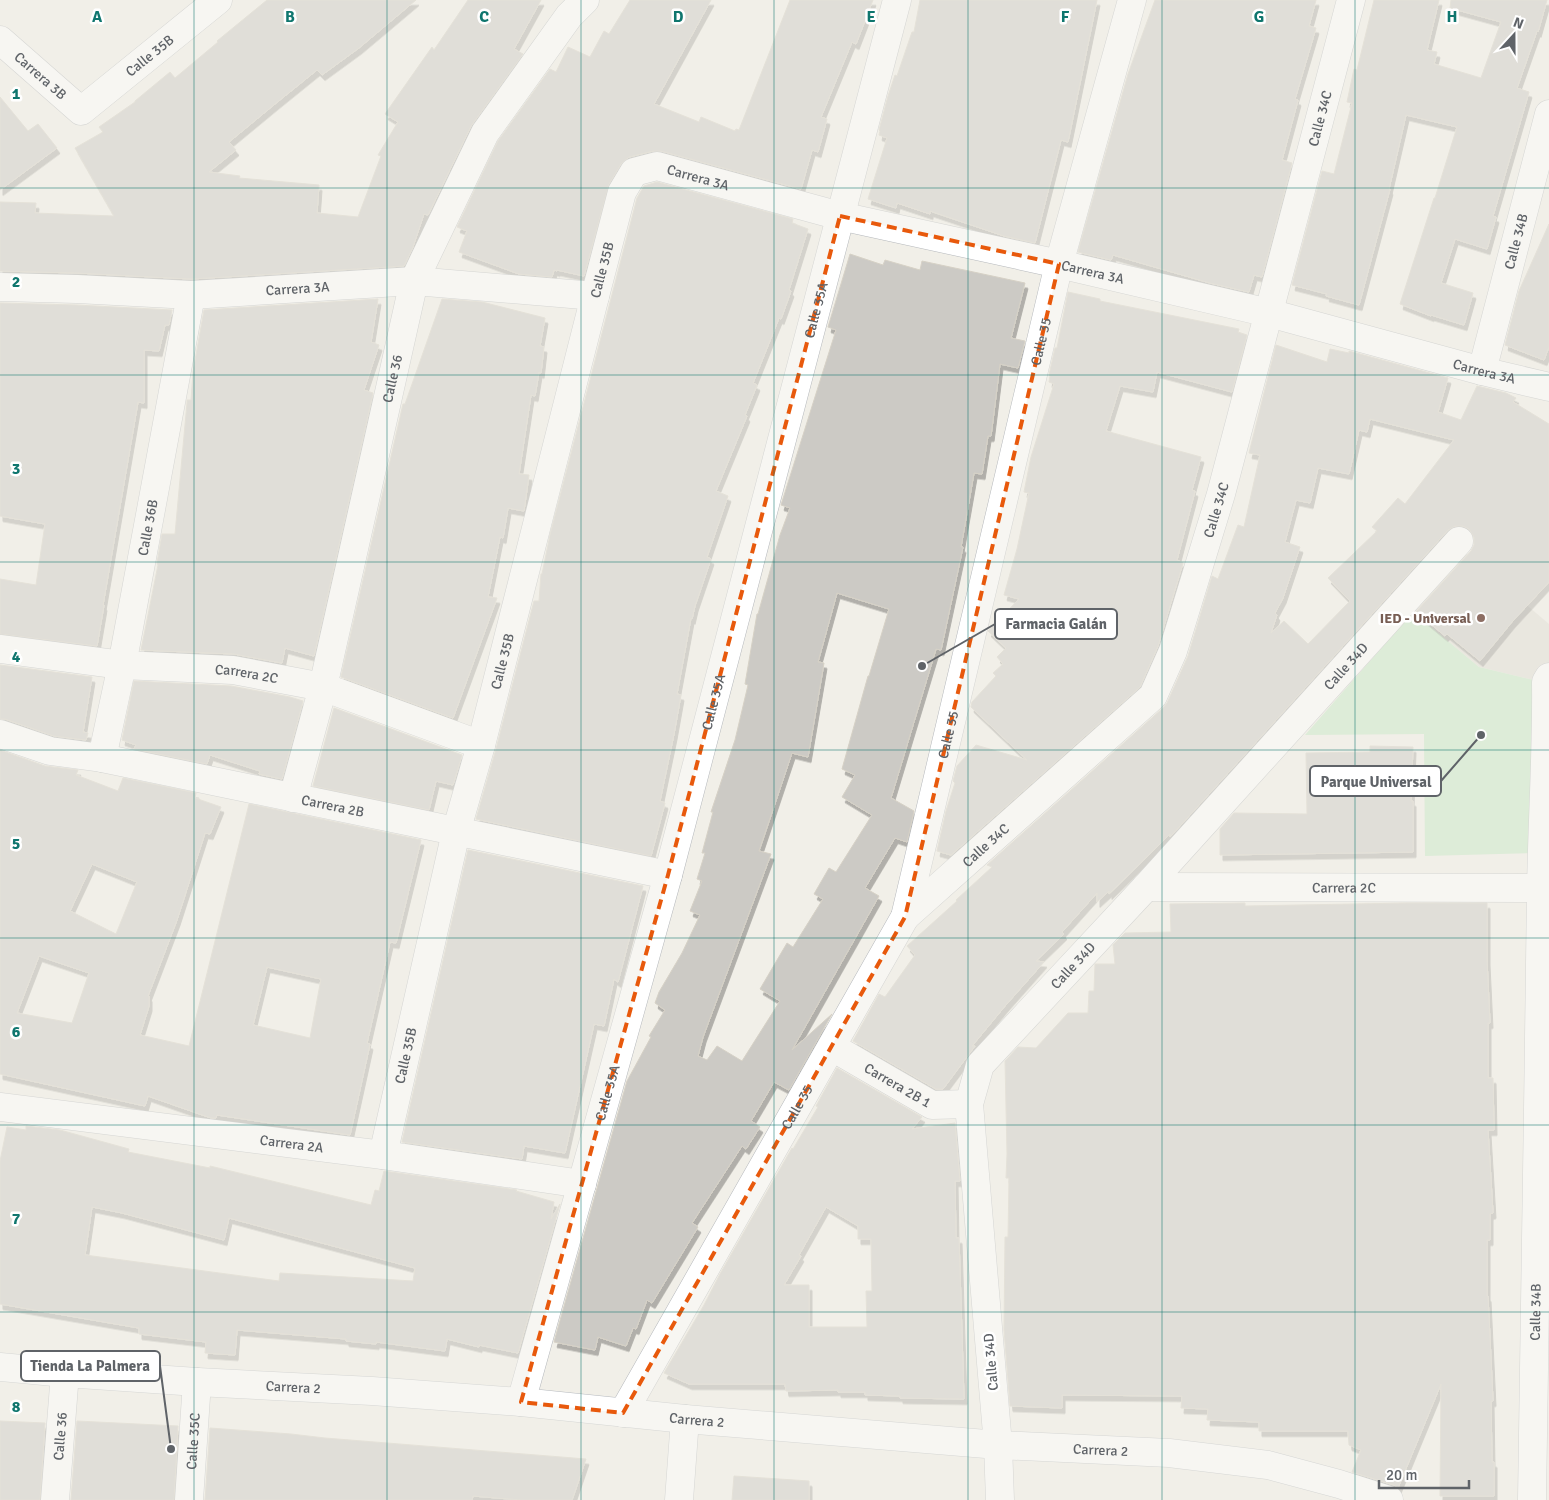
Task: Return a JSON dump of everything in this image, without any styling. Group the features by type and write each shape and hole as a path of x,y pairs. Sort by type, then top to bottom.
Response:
{"street":[{"name":"Calle 35B","path":"81,111 218,0"},
{"name":"Calle 36","path":"293,798 323,687 414,281 485,133 569,16 586,0"},
{"name":"Calle 35A","path":"520,1402 668,875 897,0"},
{"name":"Calle 35","path":"623,1413 905,917 1059,264 1132,0"},
{"name":"Calle 34C","path":"905,917 1153,696 1172,651 1222,494 1351,0"},
{"name":"Carrera 3B","path":"0,40 81,111"},
{"name":"Calle 34B","path":"1482,371 1549,114"},
{"name":"Carrera 3A","path":"634,172 657,166 840,216 1269,313 1482,371 1549,387"},
{"name":"Calle 35B","path":"383,1155 456,832 481,745 622,192 634,172"},
{"name":"Carrera 3A","path":"0,287 77,288 191,295 414,281 595,296"},
{"name":"Calle 36B","path":"102,758 122,665 191,295"},
{"name":"Calle 34D","path":"1000,1500 998,1445 969,1104 980,1065 1146,887 1459,542"},
{"name":"Carrera 2C","path":"0,649 122,665 233,670 323,687 481,745"},
{"name":"Calle 34B","path":"1532,1500 1543,1207 1541,888 1548,750 1546,682 1549,677"},
{"name":"Carrera 2B","path":"0,734 50,751 102,758 668,875"},
{"name":"Carrera 2C","path":"1146,887 1541,888"},
{"name":"Carrera 2B 1","path":"832,1046 932,1105 969,1104"},
{"name":"Carrera 2A","path":"0,1107 383,1155 582,1184"},
{"name":"Carrera 2","path":"0,1367 197,1382 372,1391 520,1402 685,1419 998,1445 1169,1453 1268,1465 1389,1500"},
{"name":"Calle 36","path":"55,1500 64,1373"},
{"name":"Calle 35C","path":"189,1500 197,1382"},
{"path":"679,1500 685,1419"}],"highlighted area":[{"path":"840,216 1059,264 905,917 623,1413 521,1402 668,875"}],"shaded area":[{"name":"IED - Universal","path":"1465,553 1549,624 1549,662 1538,681 1479,667 1413,612"}],"green space":[{"path":"1413,612 1479,667 1538,681 1537,853 1425,856 1424,734 1305,735"}],"building":[{"path":"267,0 416,0 359,48 322,75 317,70 229,142 236,150 209,172 240,176 239,178 319,185 317,213 358,217 381,156 378,155 398,122 385,114 432,47 434,50 468,0 541,0 514,49 523,54 471,126 428,215 424,214 413,247 404,266 191,279 0,271 0,202 36,203 35,213 114,216 75,148 103,132 99,127 135,102 170,72 175,78"},
{"path":"630,0 711,0 654,104 699,122 701,117 735,131 736,129 739,130 790,0 873,0 856,44 852,42 821,117 827,119 818,152 812,150 801,189 661,151 653,151 629,157 621,164 609,184 584,276 557,270 554,270 552,277 519,274 459,252 467,231 457,227 498,141 550,69 556,72 568,47 590,57 604,31 609,34"},
{"path":"920,0 1097,0 1068,142 1061,140 1035,243 1004,236 930,211 930,214 897,203 896,208 868,199 887,138 879,135 879,130 895,75 897,76 912,32 914,32"},
{"path":"1155,0 1316,0 1309,26 1316,28 1295,99 1298,100 1282,160 1292,163 1262,277 1254,275 1249,292 1210,283 1113,255 1111,260 1078,252 1128,74"},
{"path":"1374,0 1439,0 1427,50 1437,52 1434,64 1481,78 1501,22 1450,8 1451,0 1547,0 1538,32 1517,88 1529,92 1493,216 1496,217 1487,249 1455,239 1441,283 1473,293 1464,325 1431,316 1400,304 1457,127 1406,115 1390,189 1359,305 1292,285 1322,171 1334,174 1352,103 1347,102 1354,69 1357,70"},
{"path":"0,97 28,131 38,124 57,148 0,190"},
{"path":"657,182 793,219 792,223 808,229 789,290 791,291 753,383 757,385 745,415 747,416 716,491 728,496 707,557 711,559 691,618 677,694 681,695 660,801 665,803 651,856 476,819 534,601 539,601 541,574 550,535 637,198 644,186"},
{"path":"1549,224 1549,347 1544,360 1505,345 1519,291"},
{"path":"850,254 883,265 885,260 920,270 922,261 1025,283 1011,338 1025,341 1018,368 1000,364 991,436 988,436 982,474 974,473 961,547 963,547 941,650 936,649 891,798 914,811 907,842 895,838 865,888 879,896 792,1050 832,1014 789,1090 774,1082 751,1121 760,1127 746,1149 742,1146 692,1223 698,1227 652,1303 647,1300 636,1329 633,1328 626,1346 598,1337 595,1350 554,1342 627,1081 651,1037 649,1036 665,1010 655,1003 659,992 682,953 700,915 690,911 702,881 697,879 705,853 702,853 713,812 711,812 735,740 748,685 745,684 757,614 780,535 790,508 781,505 836,330 828,327","holes":["837,593 889,609 842,769 855,775 842,797 872,815 836,872 829,868 814,894 823,899 793,947 787,943 760,989 780,1001 742,1061 717,1046 707,1060 698,1056 703,1037 771,854 759,851 792,753 808,757 824,663 818,662"]},
{"path":"1068,292 1100,299 1100,301 1239,329 1238,332 1247,335 1232,392 1157,372 1153,392 1120,386 1106,431 1201,457 1192,490 1195,491 1177,560 1183,563 1158,646 1140,687 951,855 937,851 946,811 955,783 953,781 957,766 976,745 1027,760 971,707 972,702 996,676 993,673 1003,664 997,657 1006,648 988,631 1019,599 1004,595 1017,549 1029,493 1024,492 1031,457 1054,384 1049,382 1049,375 1055,348 1057,348"},
{"path":"378,299 371,342 379,345 364,390 373,393 314,656 285,648 282,663 234,654 141,650 158,565 162,534 175,534 187,400 191,400 193,372 204,310"},
{"path":"442,299 482,302 545,318 540,346 544,347 541,373 539,372 535,396 531,395 519,474 529,475 524,511 508,508 503,538 500,537 488,597 497,598 453,718 341,677 403,404 405,404"},
{"path":"0,303 172,310 169,325 165,325 159,351 144,350 144,403 138,402 97,646 0,634 0,579 36,585 45,524 0,516"},
{"path":"1276,345 1327,362 1330,349 1349,353 1349,351 1448,378 1438,412 1461,420 1477,386 1506,393 1516,398 1513,402 1549,424 1549,582 1512,622 1480,661 1416,612 1471,551 1474,545 1474,537 1469,529 1463,526 1455,526 1448,530 1170,837 1170,834 1109,894 1109,891 1097,902 1097,893 1062,932 1064,934 1036,961 1044,962 972,1046 975,1046 943,1089 936,1089 853,1041 879,994 885,997 915,955 907,946 992,867 987,865 1167,703 1188,656 1212,576 1218,579 1238,525 1244,527 1260,455 1249,453","holes":["1370,419 1454,440 1405,504 1398,498 1372,527 1377,531 1328,578 1350,601 1308,644 1284,621 1271,633 1277,615 1275,613 1283,598 1300,547 1285,542 1296,500 1310,503 1318,468 1349,474 1359,430 1367,432"]},
{"path":"0,665 92,677 83,732 88,733 86,740 54,736 5,719 0,719"},
{"path":"134,681 231,686 303,701 282,779 259,774 260,771 210,755 207,764 134,749 136,745 122,740"},
{"path":"334,708 462,755 453,785 436,781 429,810 313,786"},
{"path":"1370,746 1413,747 1411,801 1413,801 1413,852 1220,855 1220,829 1234,813 1307,814 1306,753 1370,752"},
{"path":"0,750 45,766 78,770 76,775 118,791 123,778 196,793 195,798 221,807 210,834 205,833 177,920 148,996 149,1006 140,1035 189,1046 249,804 421,840 396,943 390,942 367,1043 370,1044 350,1135 217,1115 216,1118 211,1118 148,1096 145,1106 0,1074","holes":["92,864 137,882 116,934 70,911","39,956 89,973 72,1023 17,1013","267,967 321,979 310,1038 253,1025"]},
{"path":"468,850 643,886 618,982 614,979 604,1026 594,1024 565,1153 524,1146 522,1159 402,1142"},
{"path":"1245,903 1245,906 1487,903 1490,1023 1488,1023 1488,1078 1493,1078 1494,1130 1488,1130 1493,1213 1490,1214 1490,1240 1487,1240 1487,1296 1493,1401 1491,1401 1494,1496 1440,1496 1441,1384 1398,1488 1394,1485 1352,1472 1361,1450 1349,1445 1348,1431 1259,1431 1259,1422 1207,1420 1208,1409 1181,1408 1182,1396 1062,1395 1062,1408 1010,1406 1004,1330 1005,1237 1008,1237 1009,1178 1006,1178 1005,1061 1018,1047 1036,1048 1068,1013 1088,1013 1089,991 1094,991 1095,964 1115,964 1113,945 1125,933 1171,932 1170,904"},
{"path":"837,1068 922,1117 912,1129 955,1123 960,1181 955,1181 956,1238 959,1238 964,1399 900,1398 900,1396 865,1395 865,1392 838,1392 838,1390 786,1391 785,1384 689,1384 664,1373 792,1148 818,1107 816,1106","holes":["826,1207 858,1226 858,1239 871,1239 872,1291 866,1291 867,1327 809,1327 809,1285 784,1285"]},
{"path":"26,1126 60,1130 129,1149 128,1152 210,1168 210,1166 371,1205 375,1190 379,1191 384,1171 517,1190 554,1202 551,1219 560,1204 518,1353 479,1345 479,1347 447,1339 445,1351 376,1342 376,1344 346,1341 346,1339 237,1330 235,1355 205,1353 206,1342 139,1334 139,1328 0,1304 0,1161 7,1127 26,1130","holes":["92,1207 224,1240 229,1218 415,1268 413,1281 280,1273 279,1281 85,1255"]},
{"path":"0,1421 45,1423 40,1500 0,1500"},
{"path":"77,1421 178,1426 174,1500 71,1500"},
{"path":"210,1428 586,1459 572,1500 521,1500 473,1496 472,1500 205,1500"},
{"path":"734,1476 809,1481 809,1500 732,1500"}],"place":[{"name":"IED - Universal","path":"1481,618"},
{"name":"Farmacia Galán","path":"922,666"},
{"name":"Parque Universal","path":"1481,735"},
{"name":"Tienda La Palmera","path":"171,1449"}]}
